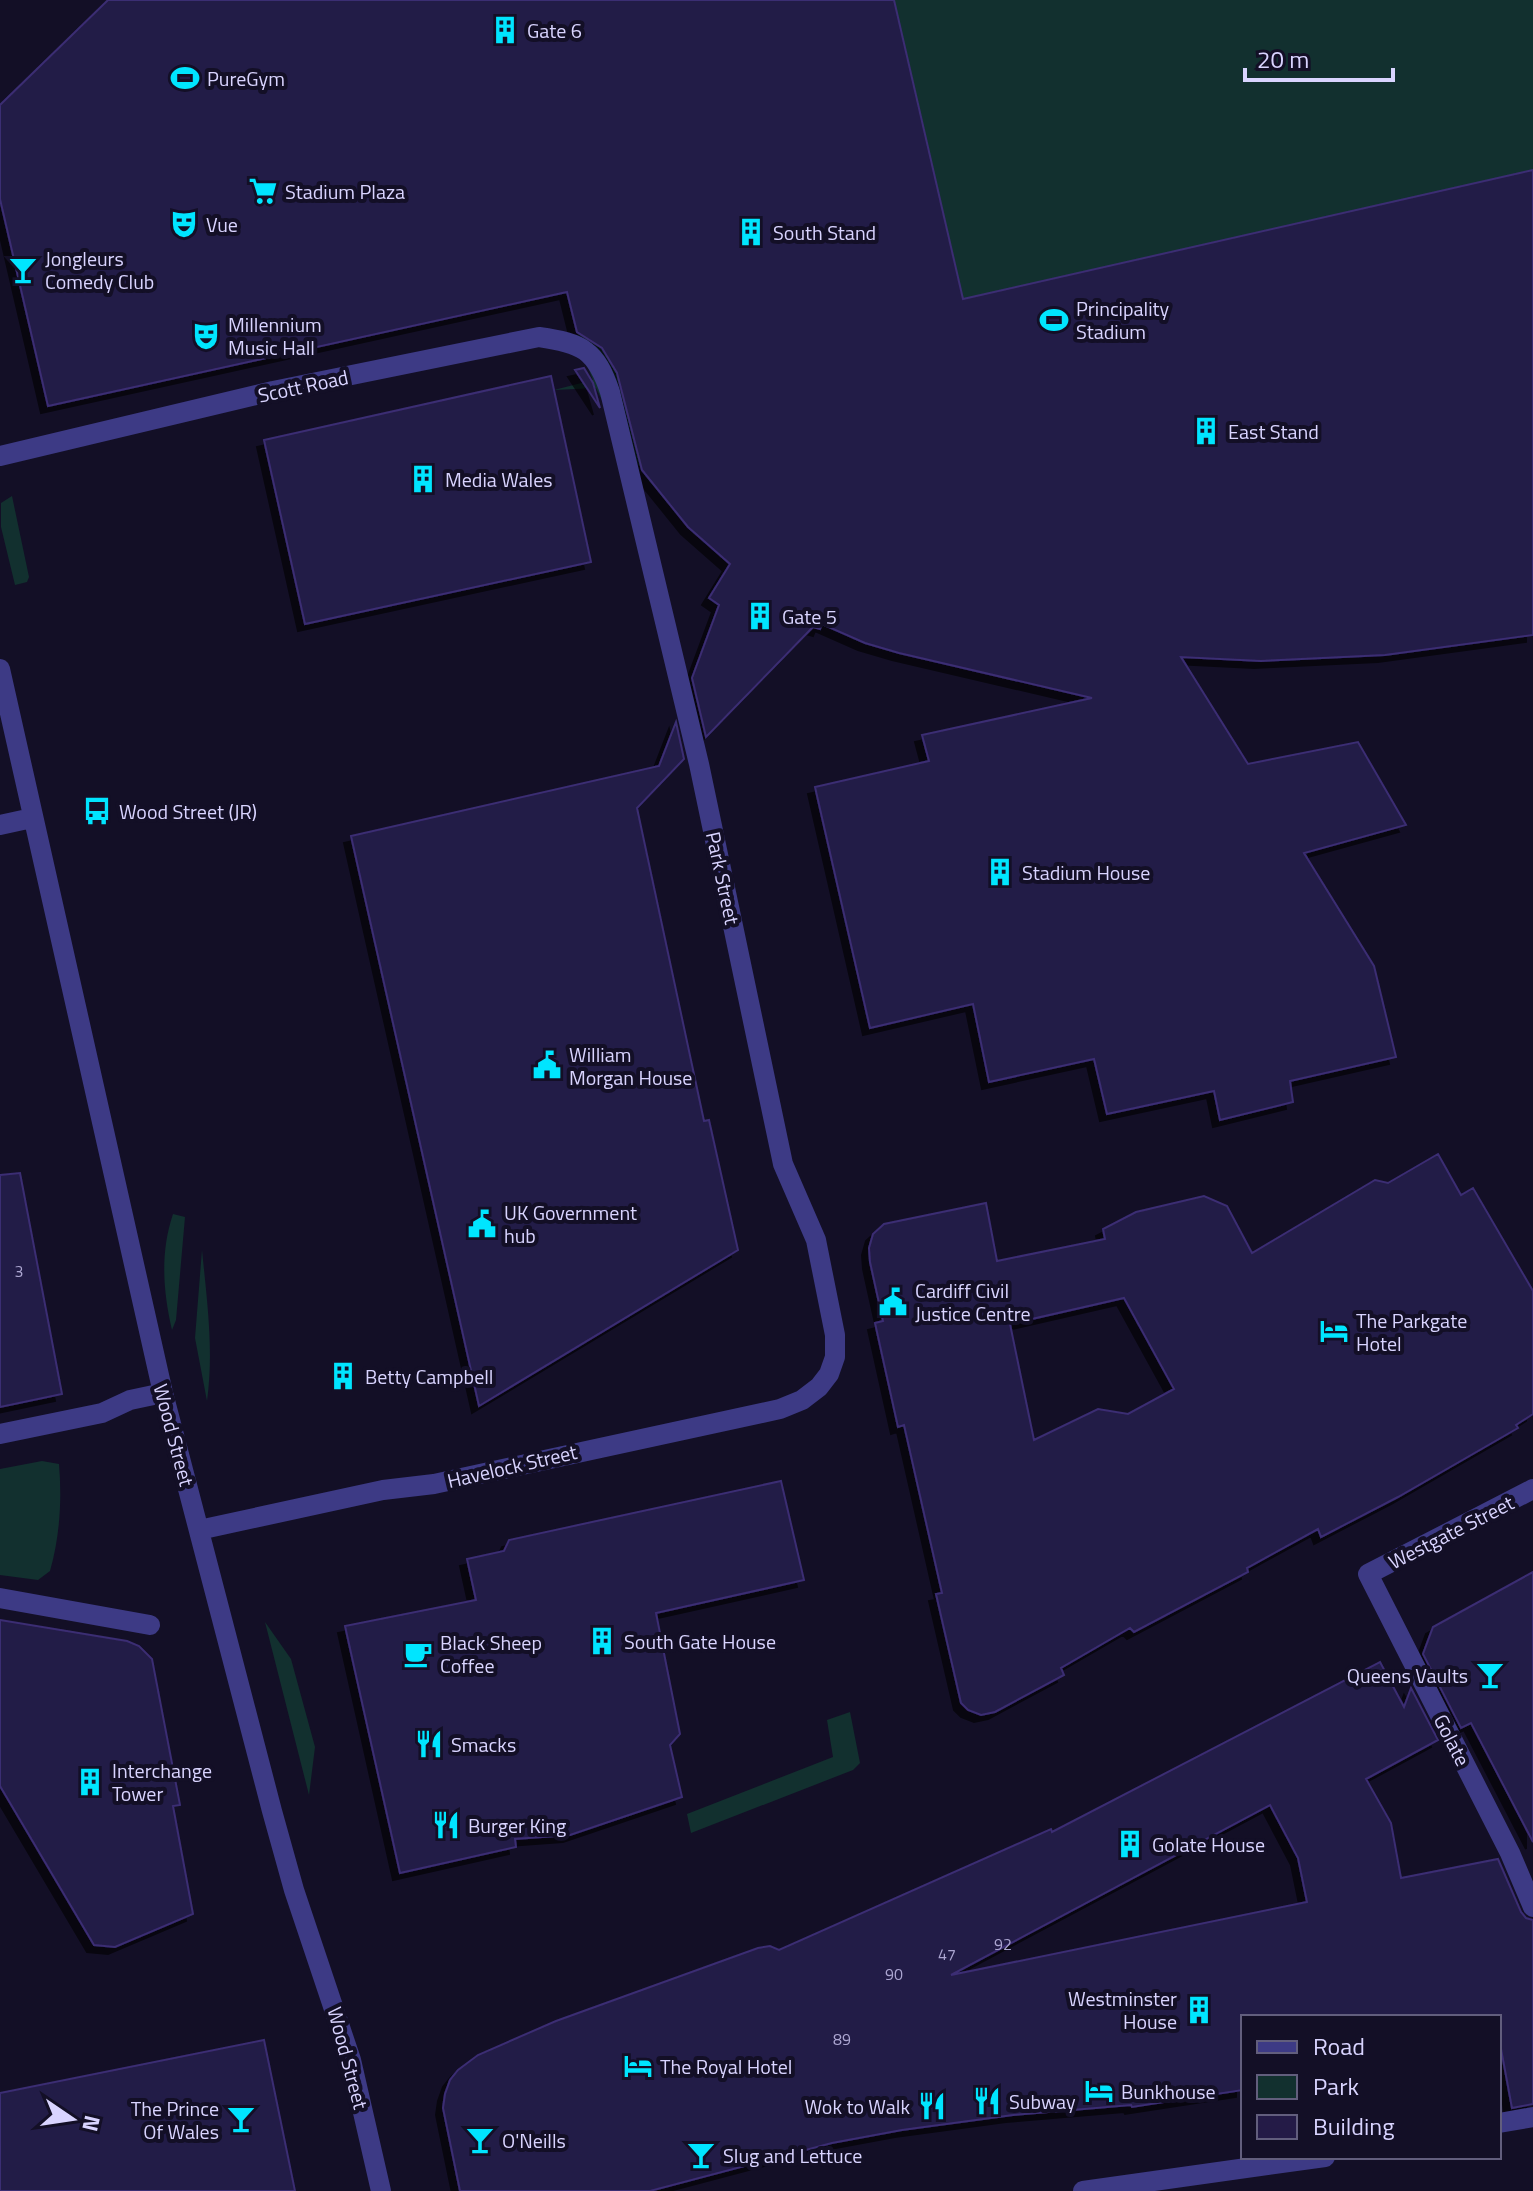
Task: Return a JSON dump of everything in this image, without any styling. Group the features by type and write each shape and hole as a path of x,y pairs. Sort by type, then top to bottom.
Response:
{"street":[{"name":"Scott Road","path":"0,456 273,391 539,337 570,341 600,364"},
{"name":"Park Street","path":"600,364 610,392 699,764 783,1164 816,1240 835,1335 835,1357 829,1374 819,1387"},
{"name":"Wood Street","path":"0,669 163,1393 237,1685 282,1847 351,2060 381,2191"},
{"path":"0,825 32,818"},
{"name":"Havelock Street","path":"199,1530 383,1490 434,1484 748,1416 802,1400 819,1387"},
{"path":"0,1434 102,1413 130,1400 163,1393"},
{"name":"Westgate Street","path":"1368,1574 1533,1489"},
{"name":"Golate","path":"1368,1574 1510,1853 1533,1907"},
{"path":"0,1598 150,1625"},
{"path":"1501,2123 1533,2117"},
{"path":"1083,2191 1311,2159"}],"green space":[{"name":"Principality Stadium","path":"503,0 1533,0 1533,630 1456,646 1385,655 1261,661 1136,654 976,667 941,663 865,643 745,575 688,527 649,481 620,437 596,388 554,390 593,380 570,304"},
{"path":"12,496 29,577 27,582 15,585 1,527 1,503"},
{"path":"173,1214 185,1217 176,1320 172,1330 164,1272 166,1243"},
{"path":"202,1250 210,1344 207,1401 195,1338"},
{"path":"42,1461 59,1464 59,1518 50,1571 38,1580 0,1575 0,1469"},
{"path":"265,1622 291,1659 315,1747 309,1795"},
{"path":"850,1712 860,1763 853,1770 691,1833 687,1814 833,1757 827,1720"}],"building":[{"path":"108,0 894,0 963,299 1533,170 1533,635 1385,655 1261,661 1181,657 1248,764 1358,742 1406,825 1304,853 1374,966 1396,1057 1290,1081 1293,1102 1220,1120 1214,1091 1107,1114 1094,1059 989,1082 973,1004 870,1028 815,787 929,761 922,735 1092,698 899,653 865,643 822,624 820,629 813,627 706,737 692,678 719,605 709,598 730,564 688,527 642,470 617,373 602,348 577,332 567,292 48,406 0,199 0,105"},
{"path":"584,368 593,383 600,408 575,370"},
{"name":"Media Wales","path":"551,376 591,562 305,624 264,440"},
{"name":"William Morgan House","path":"676,722 684,759 637,808 704,1121 709,1120 738,1250 479,1406 351,836 659,766"},
{"path":"1438,1154 1461,1195 1473,1188 1533,1291 1533,1414 1516,1425 1518,1428 1398,1497 1321,1537 1318,1529 1247,1568 1248,1572 1134,1632 1130,1628 1061,1668 1064,1675 995,1712 981,1715 968,1710 961,1703 936,1594 942,1593 904,1425 898,1427 875,1323 883,1321 870,1262 869,1248 873,1234 884,1224 986,1203 997,1261 1105,1239 1103,1229 1136,1212 1204,1196 1227,1206 1252,1253 1375,1180 1388,1183","holes":["1124,1298 1174,1389 1128,1414 1098,1409 1034,1440 1010,1324"]},
{"path":"20,1173 62,1394 0,1407 0,1175"},
{"name":"South Gate House","path":"781,1481 804,1580 656,1613 680,1734 670,1745 682,1797 570,1835 515,1839 516,1847 400,1873 345,1626 476,1600 467,1559 504,1551 509,1540"},
{"name":"Queens Vaults","path":"1533,1572 1533,1842 1471,1723 1461,1728 1423,1654 1433,1627"},
{"name":"Interchange Tower","path":"0,1620 127,1641 139,1646 152,1659 180,1805 173,1806 193,1914 115,1947 94,1945 0,1786"},
{"path":"1380,1662 1404,1707 1411,1688 1438,1740 1366,1779 1391,1823 1401,1878 1498,1859 1521,1912 1533,1920 1533,2104 1512,2108 1501,2049 1501,2015 1241,2015 1241,2090 1132,2107 1013,2115 902,2130 832,2143 650,2191 460,2191 443,2108 450,2080 478,2055 556,2021 758,1948 770,1946 779,1950 1051,1829 1052,1832","holes":["1270,1805 1298,1858 1307,1902 951,1975"]},
{"path":"264,2040 295,2191 0,2191 0,2093"}],"place":[{"name":"Gate 6","path":"505,30"},
{"name":"PureGym","path":"185,78"},
{"name":"Stadium Plaza","path":"263,191"},
{"name":"Vue","path":"184,224"},
{"name":"South Stand","path":"751,232"},
{"name":"Jongleurs Comedy Club","path":"23,270"},
{"name":"Principality Stadium","path":"1054,320"},
{"name":"Millennium Music Hall","path":"206,336"},
{"name":"East Stand","path":"1206,431"},
{"name":"Media Wales","path":"423,479"},
{"name":"Gate 5","path":"760,616"},
{"name":"Wood Street (JR)","path":"97,811"},
{"name":"Stadium House","path":"1000,872"},
{"name":"William Morgan House","path":"547,1065"},
{"name":"UK Government hub","path":"482,1224"},
{"name":"Cardiff Civil Justice Centre","path":"893,1302"},
{"name":"The Parkgate Hotel","path":"1334,1331"},
{"name":"Betty Campbell","path":"343,1376"},
{"name":"South Gate House","path":"602,1641"},
{"name":"Black Sheep Coffee","path":"418,1654"},
{"name":"Queens Vaults","path":"1490,1675"},
{"name":"Smacks","path":"429,1744"},
{"name":"Interchange Tower","path":"90,1782"},
{"name":"Burger King","path":"446,1825"},
{"name":"Golate House","path":"1130,1844"},
{"name":"Westminster House","path":"1199,2010"},
{"name":"The Royal Hotel","path":"638,2066"},
{"name":"Bunkhouse","path":"1099,2091"},
{"name":"Subway","path":"987,2101"},
{"name":"Wok to Walk","path":"932,2106"},
{"name":"The Prince Of Wales","path":"241,2119"},
{"name":"O'Neills","path":"480,2140"},
{"name":"Slug and Lettuce","path":"701,2155"}]}
